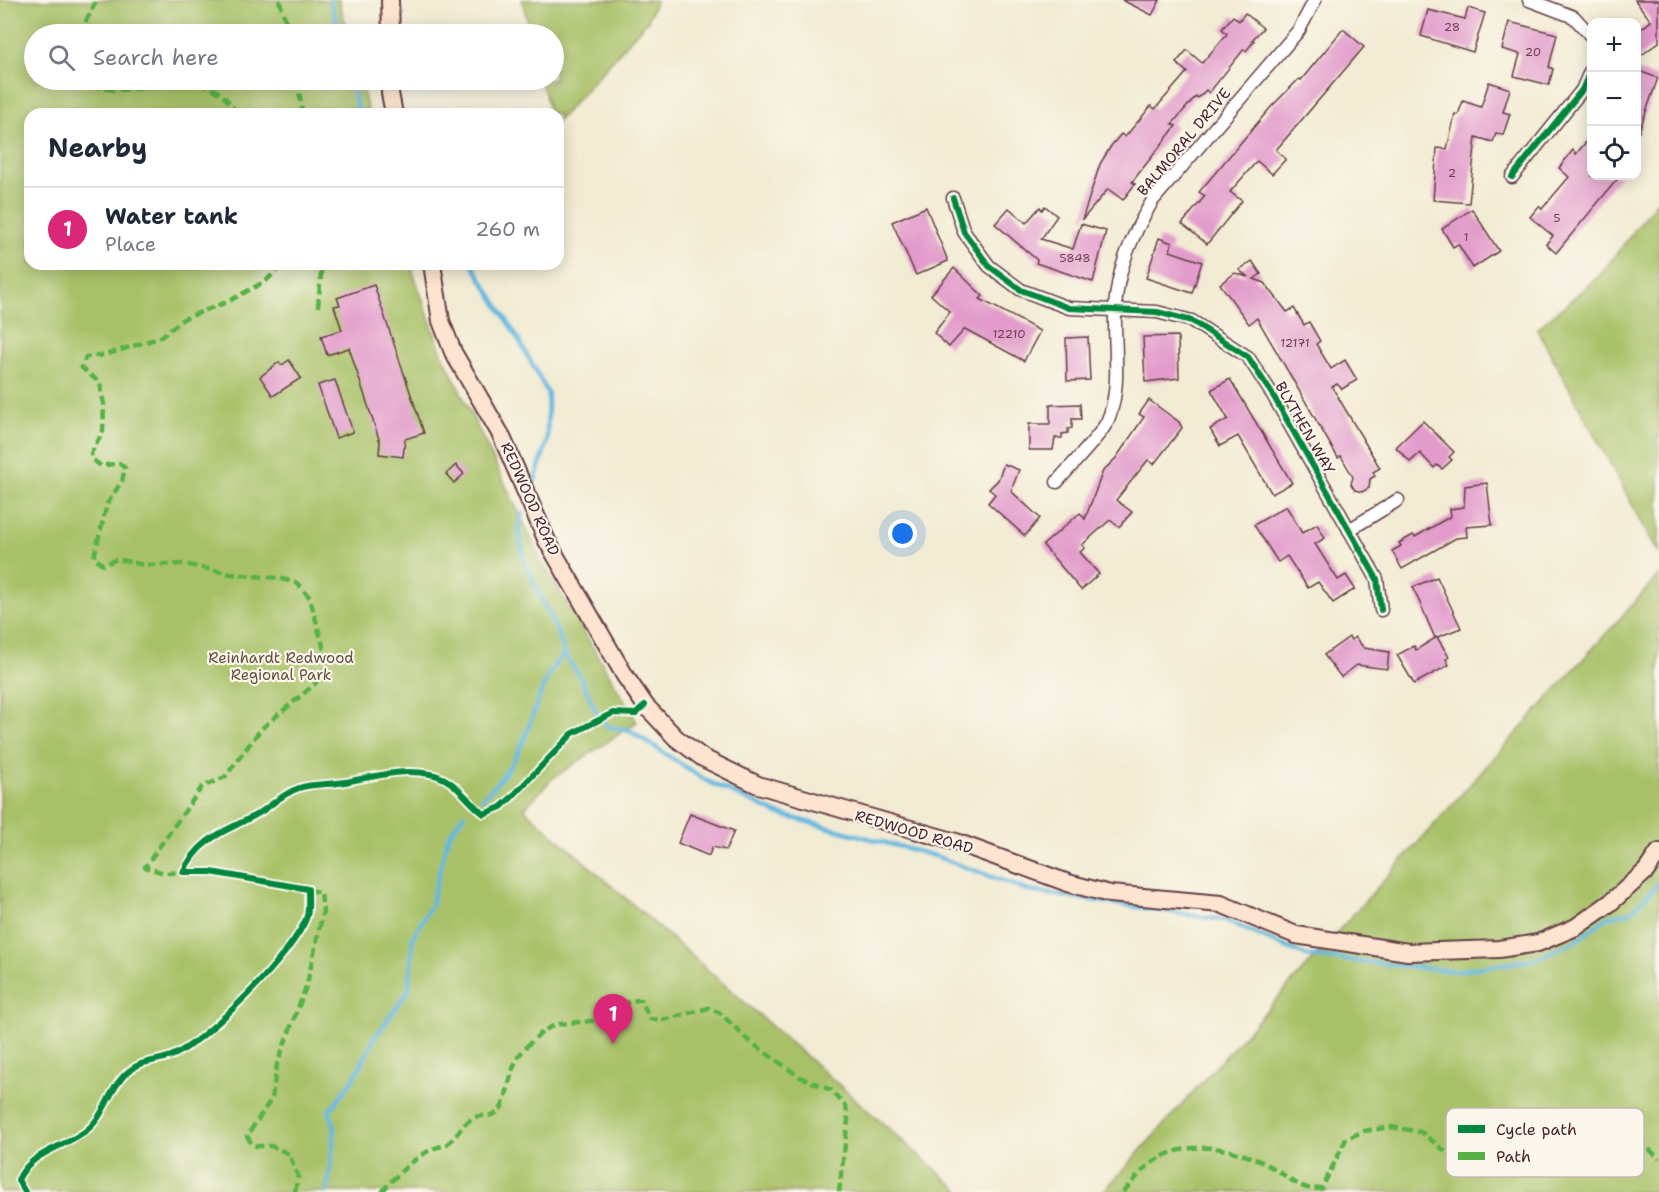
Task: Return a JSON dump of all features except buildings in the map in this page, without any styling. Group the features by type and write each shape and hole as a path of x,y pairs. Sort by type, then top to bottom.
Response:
{"main road":[{"path":"390,0 391,24"},
{"path":"390,90 393,108"},
{"name":"REDWOOD ROAD","path":"433,270 441,321 453,352 501,435 547,541 619,666 645,705 676,738 703,758 730,772 788,795 956,842 1068,883 1110,894 1221,904 1296,935 1408,952 1499,949 1538,943 1576,927 1610,903 1646,871 1659,852"}],"street":[{"name":"BALMORAL DRIVE","path":"1057,482 1106,422 1116,390 1115,310 1128,246 1153,201 1299,30 1315,0"},
{"path":"1529,0 1574,17 1587,32"},
{"path":"1512,177 1581,90 1590,72"},
{"name":"BLYTHEN WAY","path":"953,198 964,232 989,266 1021,290 1068,308 1157,312 1192,321 1248,357 1274,397 1377,579 1381,610"},
{"path":"1349,530 1398,500"}],"green space":[{"name":"Reinhardt Redwood Regional Park","path":"0,0 339,0 345,24 24,24 24,90 363,90 367,108 24,108 24,270 412,270 441,351 544,565 637,722 552,779 524,809 961,1192 0,1192"},
{"path":"522,0 656,0 648,20 564,114 564,108 548,108 544,90 564,90 564,24 528,24"},
{"path":"1659,199 1659,554 1537,329 1600,275"},
{"path":"1659,575 1659,1192 1103,1192"}],"waterway":[{"path":"330,0 337,24"},
{"path":"353,90 357,108"},
{"path":"476,270 519,340 548,394 547,441 533,487"},
{"path":"523,513 518,527 524,561 560,638 564,654 579,675 596,711 608,727 629,730 705,780 778,814 935,856 1030,891 1224,920 1307,956 1455,971 1532,960 1576,941 1608,917 1631,912 1659,883"},
{"path":"482,799 503,776 515,758 546,680 564,654"},
{"path":"327,1192 335,1127 329,1111 354,1078 374,1039 409,989 413,937 431,905 448,837 464,814"}],"marked path":[{"path":"84,24 97,0"},
{"path":"279,0 287,24"},
{"path":"214,90 223,96 232,108"},
{"path":"299,90 302,108"},
{"path":"189,872 164,873 145,867 202,787 225,777 261,729 315,684 328,665 310,598 297,583 278,578 231,574 184,564 144,565 117,559 103,565 94,557 107,504 122,481 125,468 119,463 101,466 92,459 91,453 103,432 104,405 100,383 81,367 86,357 105,355 161,337 183,319 227,302 266,281 277,270"},
{"path":"318,307 321,270"},
{"path":"295,1192 298,1176 289,1154 271,1146 253,1146 247,1136 272,1098 277,1064 307,984 323,912 321,893 304,888"},
{"path":"382,1192 410,1164 430,1150 447,1144 469,1121 498,1112 504,1103 518,1057 540,1034 556,1025 603,1018 627,1003 641,1000 650,1019 663,1020 709,1008 720,1013 749,1041 800,1077 831,1090 846,1107 848,1120 839,1192"},
{"path":"1123,1192 1156,1160 1186,1149 1202,1148 1234,1152 1264,1163 1304,1187 1316,1189 1322,1188 1346,1139 1364,1131 1391,1127 1421,1132 1446,1152"},
{"path":"1644,1145 1659,1159"}],"cycle path":[{"path":"1512,177 1582,90 1590,72"},
{"path":"953,198 964,232 989,266 1021,290 1069,308 1157,312 1192,321 1248,357 1274,397 1377,579 1381,610"},
{"path":"25,1192 18,1180 31,1162 87,1130 99,1117 122,1078 134,1067 171,1056 205,1034 248,994 286,951 299,932 307,916 308,889 211,872 183,872 190,859 208,841 299,788 397,773 419,772 439,776 453,785 484,814 501,807 512,797 573,733 613,713 636,714 645,705"}],"place":[{"name":"Water tank","path":"613,1044"}]}
